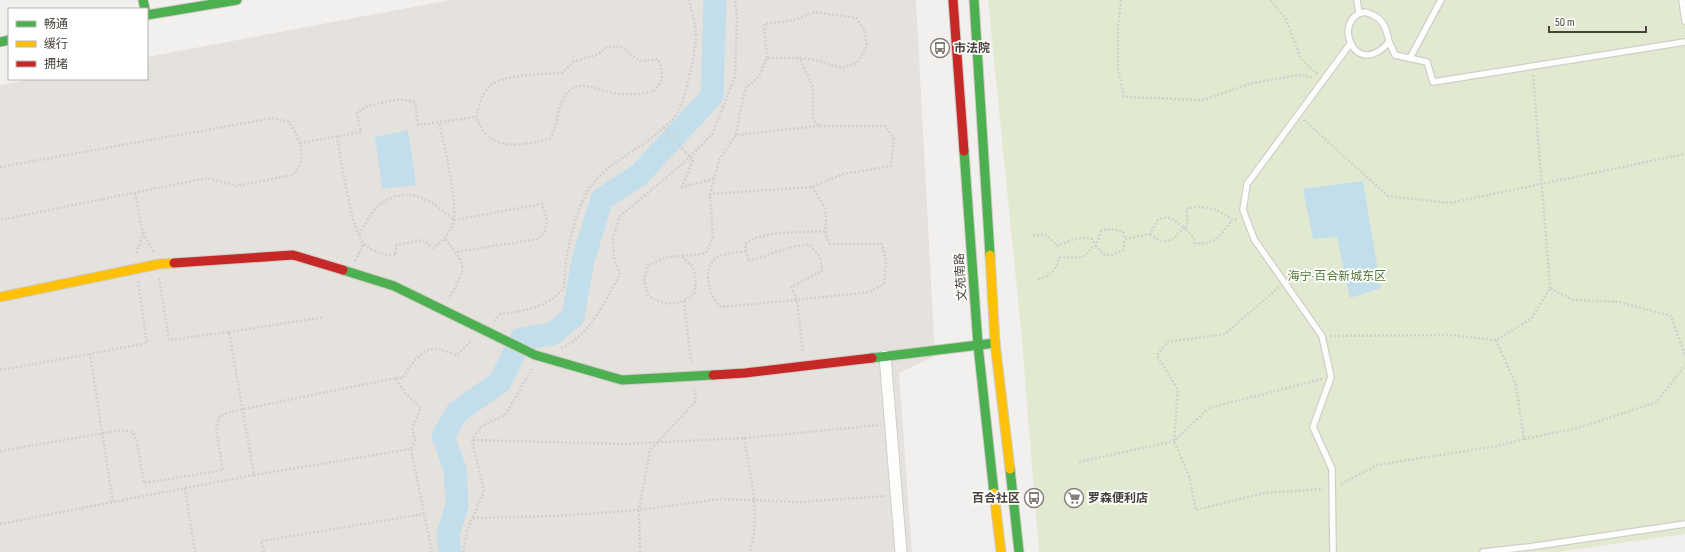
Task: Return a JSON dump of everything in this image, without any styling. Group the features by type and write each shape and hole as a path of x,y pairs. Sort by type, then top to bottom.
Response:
{"main road":[{"path":"148,15 237,0"},
{"name":"文苑南路","path":"953,0 978,345 1001,552"},
{"path":"974,0 995,343 1019,552"},
{"path":"0,297 157,264 293,255 394,286 537,356 622,380 745,373 995,343"}],"street":[{"path":"885,356 901,552"}],"lane":[{"path":"1356,0 1359,13"},
{"path":"1410,58 1441,0"},
{"path":"1682,0 1685,21"},
{"path":"1389,42 1383,49 1365,54 1356,52 1350,44 1349,27 1352,19 1359,13 1365,12 1375,15 1382,20 1388,32 1389,42 1395,55 1427,62 1433,82 1685,42"},
{"path":"1333,552 1332,469 1314,428 1331,377 1322,336 1254,239 1243,210 1247,184 1350,44"},
{"path":"1483,552 1529,547 1685,524"}],"path":[{"path":"492,334 494,320 500,314 534,310 556,298 564,288 564,270 569,242 580,209 594,182 605,172 649,140 678,113 693,59 696,32 689,0"},
{"path":"559,348 571,343 588,329 606,302 620,274 614,258 613,238 620,216 686,161 713,133 735,76 737,17 736,0"},
{"path":"1121,0 1118,29 1118,69 1124,97 1203,100 1252,83 1293,76 1300,75 1323,81"},
{"path":"1270,0 1286,19 1301,59 1323,81"},
{"path":"682,257 693,267 696,283 694,294 684,301 664,305 648,296 644,280 648,265 666,258 706,253 712,237 710,194 719,160 736,135 743,97 747,85 750,85 759,76 767,58 764,24 794,20 815,12 856,18 864,29 867,46 857,63 842,68 815,60 800,58 767,58"},
{"path":"620,46 640,60 658,59 662,72 661,84 653,92 618,94 594,86 582,86 572,90 564,98 551,138 527,144 505,143 488,137 482,130 476,116 483,95 492,84 526,76 562,72 574,60 596,55 607,47 620,46"},
{"path":"800,58 813,88 813,120 820,126"},
{"path":"1322,336 1452,335 1496,340 1531,319 1550,288 1532,66"},
{"path":"300,143 361,132 356,113 368,106 399,99 415,102 418,125 476,116"},
{"path":"1298,115 1388,196 1396,197 1450,202 1685,154"},
{"path":"0,167 273,118 289,122 298,135 302,153 299,170 292,176 237,186 207,178 0,220"},
{"path":"337,136 355,227 364,244 384,255 396,255 396,245 424,240 433,248 445,239 454,220 452,193 439,122"},
{"path":"710,194 812,187 843,174 891,166 894,139 886,126 820,126 736,135"},
{"path":"663,128 693,160 682,188 714,179"},
{"path":"746,251 717,257 710,264 708,276 710,290 715,302 721,307 868,292 884,284 886,262 882,244 830,244 825,236 825,209 812,187"},
{"path":"135,193 143,233 156,257 169,340 324,318"},
{"path":"359,234 378,207 398,196 420,196 436,204 454,220"},
{"path":"454,220 542,204 547,220 545,232 537,239 456,252"},
{"path":"1150,234 1156,239 1167,242 1175,238 1177,234 1185,228 1188,219 1186,208 1190,207 1204,207 1228,216 1232,220"},
{"path":"1125,239 1150,234 1158,220 1162,218 1173,218 1194,238 1194,244 1208,244 1221,234 1232,220 1246,217"},
{"path":"1033,236 1044,234 1058,246 1084,238 1092,239 1096,246 1105,255 1113,255 1123,250 1125,239 1123,231 1107,229 1101,231 1096,246 1091,248 1089,253 1083,257 1059,258 1055,271 1046,277 1038,279"},
{"path":"804,365 797,300 791,287 822,271 820,257 810,245 795,245 748,262 745,244 751,238 768,235 825,232"},
{"path":"0,370 147,343 135,260 143,233"},
{"path":"443,310 464,270 461,258 445,239"},
{"path":"350,273 364,244"},
{"path":"1284,283 1225,334 1167,342 1157,355 1178,390 1174,441 1189,476 1196,510 1264,493 1332,488 1377,465 1497,446 1578,428 1657,402 1685,364"},
{"path":"1550,288 1573,300 1619,302 1671,316 1685,356"},
{"path":"640,552 639,510 650,450 696,401 684,301"},
{"path":"229,332 254,475"},
{"path":"0,451 122,430 133,432 137,443 144,483 223,470 216,429 219,417 229,412 242,409 396,378 403,378 412,362 428,350 437,348 457,355 471,339 478,342"},
{"path":"1496,340 1516,385 1524,439"},
{"path":"90,354 113,502"},
{"path":"463,552 467,531 484,491 472,440 481,427 506,414 537,356"},
{"path":"1080,462 1174,441 1209,408 1331,377"},
{"path":"396,378 405,393 421,408 412,429 415,440 412,449 432,552"},
{"path":"472,440 625,444 744,438 891,424"},
{"path":"744,438 754,500 753,542 750,552"},
{"path":"0,524 254,475 412,449"},
{"path":"185,488 195,552"},
{"path":"473,518 557,516 639,510 720,499 799,502 897,496"},
{"path":"264,552 261,541 424,514"}],"shaded area":[{"path":"450,0 916,0 935,356 899,373 912,552 0,552 0,85 28,80 148,80 148,57"}],"green space":[{"name":"海宁·百合新城东区","path":"988,0 1685,0 1685,534 1557,552 1039,552 1021,330"}],"water":[{"path":"408,130 416,185 382,189 375,137"},
{"path":"1363,181 1381,288 1350,298 1337,237 1313,239 1303,189"}],"waterway":[{"path":"450,552 448,534 457,505 455,469 443,436 457,412 500,382 521,339 552,334 573,317 583,260 602,199 639,175 712,96 715,0"}],"traffic: fast":[{"path":"143,0 145,8"},
{"path":"148,15 237,0"},
{"path":"974,0 990,255"},
{"path":"0,42 8,40"},
{"path":"964,151 978,345 994,493"},
{"path":"343,270 394,286 535,355 622,380 713,375"},
{"path":"872,358 995,343"},
{"path":"1010,469 1019,552"}],"traffic: slow":[{"path":"990,255 995,343 1010,469"},
{"path":"0,297 159,264 174,263"},
{"path":"994,493 1001,552"}],"traffic: jam":[{"path":"953,0 964,151"},
{"path":"174,263 293,255 343,270"},
{"path":"713,375 745,373 872,358"}],"place":[{"name":"市法院","path":"940,48"},
{"name":"百合社区","path":"1034,498"},
{"name":"罗森便利店","path":"1074,498"}]}
